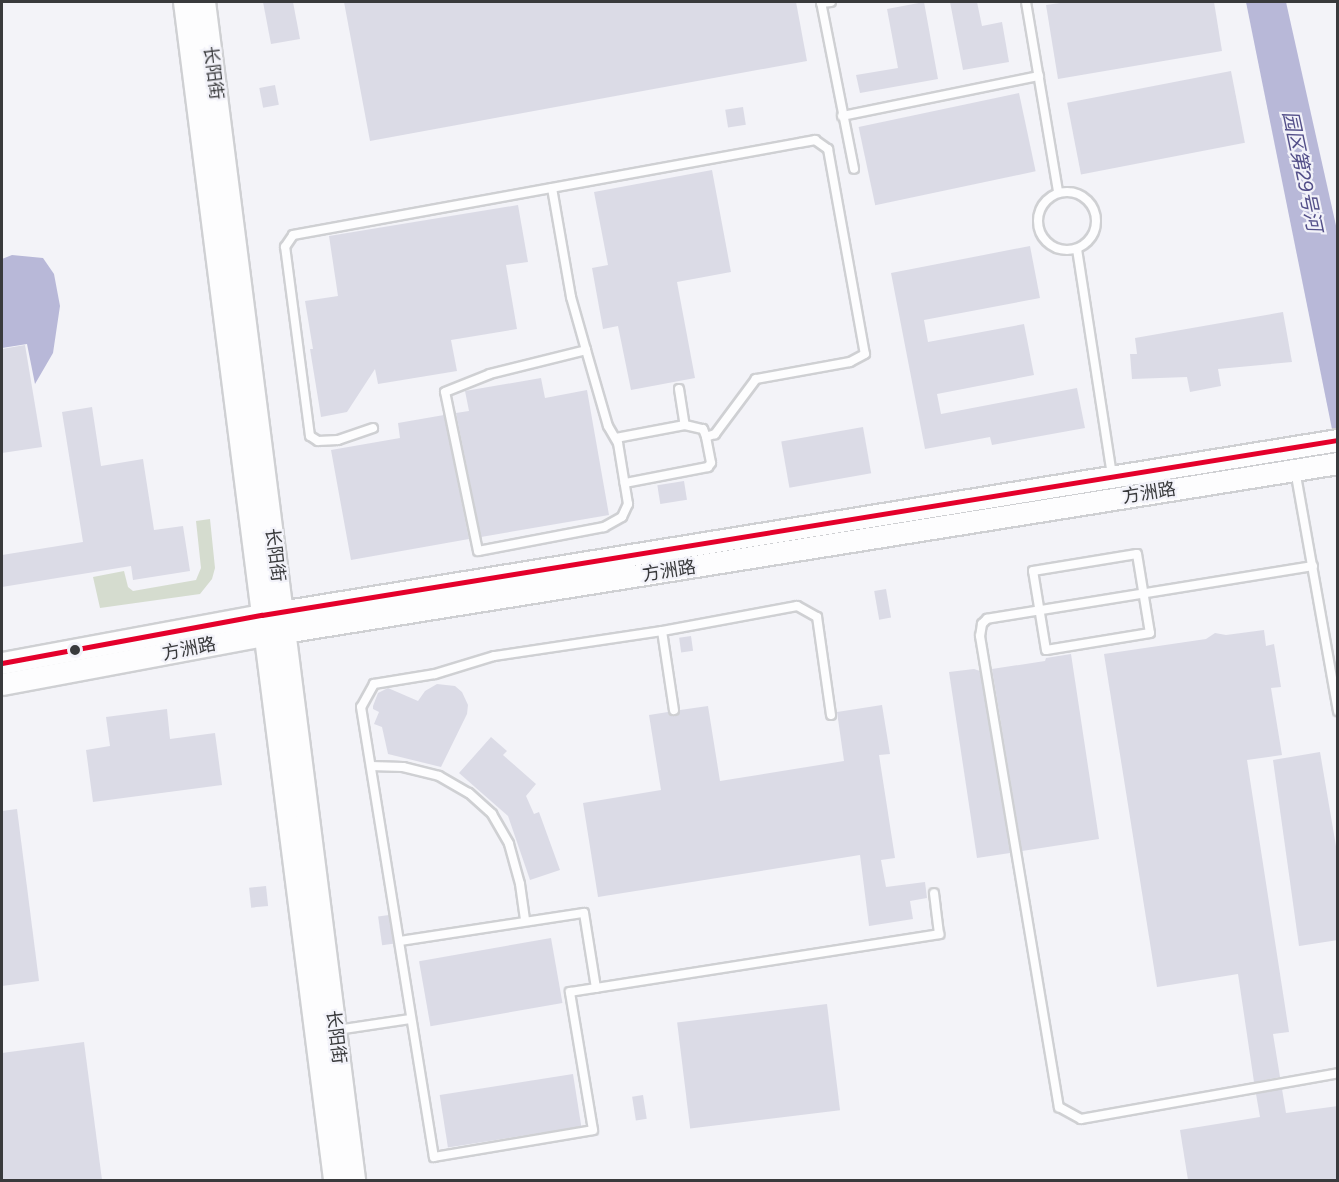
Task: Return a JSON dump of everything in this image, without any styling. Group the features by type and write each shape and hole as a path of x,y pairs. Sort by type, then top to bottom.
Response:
{"main road":[{"name":"长阳街","path":"185,2 273,624 335,1030 354,1180"},
{"name":"长阳街","path":"204,2 335,1180"},
{"name":"方洲路","path":"2,684 273,624 1113,475 1333,441"},
{"name":"方洲路","path":"2,663 1336,463"}],"lane":[{"path":"831,2 821,2 854,169"},
{"path":"1026,2 1058,192"},
{"path":"842,116 1038,76"},
{"path":"373,429 338,440 318,441 310,436 285,247 293,235 815,140 828,149 866,354 850,362 756,379 715,434 706,437"},
{"path":"552,188 571,297 608,426 616,438 628,504 622,517 604,527 478,551 445,392 490,374 586,350"},
{"path":"1058,192 1077,192 1092,203 1098,221 1092,239 1077,249 1058,249 1043,238 1037,221 1043,203 1058,192"},
{"path":"1077,249 1113,475"},
{"path":"679,389 685,425"},
{"path":"616,438 685,425 703,429 706,437 711,463 708,467 625,483"},
{"path":"1295,469 1338,711"},
{"path":"1137,554 1150,633 1046,650 1040,610 1033,571 1137,554"},
{"path":"1313,566 987,619 982,624 980,636 1059,1107 1081,1119 1338,1074"},
{"path":"831,715 817,617 797,606 662,631 494,656 435,674 374,684 361,707 434,1157 593,1130 570,992 939,934 934,893"},
{"path":"662,631 674,710"},
{"path":"372,766 403,766 439,776 470,793 492,814 509,844 525,921"},
{"path":"400,941 584,914 596,988"},
{"path":"335,1030 410,1019"}],"shaded area":[{"path":"210,519 215,568 212,579 200,594 100,608 93,577 124,571 128,587 133,591 196,580 201,568 196,521"}],"water":[{"name":"园区第29号河","path":"1246,2 1286,2 1337,230 1337,454"},
{"path":"12,255 43,258 54,274 60,306 53,353 35,384 27,344 2,348 2,259"}],"building":[{"path":"263,2 293,2 300,39 271,44"},
{"path":"344,2 796,2 807,61 370,141"},
{"path":"924,2 938,79 860,93 856,75 898,68 887,9"},
{"path":"950,2 977,2 982,26 1002,22 1009,62 963,70"},
{"path":"1067,2 1214,2 1222,51 1058,79 1046,5"},
{"path":"1231,71 1245,143 1081,175 1067,103"},
{"path":"275,85 279,105 263,108 259,88"},
{"path":"1019,93 1036,171 875,205 859,127"},
{"path":"743,107 746,125 728,128 725,110"},
{"path":"712,170 731,272 677,282 695,378 631,390 618,326 603,329 592,268 608,265 594,192"},
{"path":"518,205 528,262 506,265 517,329 451,340 457,371 378,384 375,369 347,412 321,417 305,301 338,296 329,236"},
{"path":"1030,246 1040,298 924,320 928,342 1024,324 1034,375 937,394 941,414 1077,388 1085,428 992,445 990,437 925,449 891,273"},
{"path":"1283,312 1292,362 1218,369 1221,386 1190,392 1187,377 1132,379 1130,354 1137,354 1135,338"},
{"path":"25,345 42,447 2,453 2,349"},
{"path":"541,378 545,398 587,390 609,515 481,537 456,413 469,411 465,391"},
{"path":"92,407 101,466 143,459 154,530 183,526 190,571 133,580 131,566 2,587 2,555 83,542 62,412"},
{"path":"444,415 469,539 351,560 331,450 400,438 398,423"},
{"path":"863,427 871,473 789,488 781,441"},
{"path":"684,481 687,500 660,504 657,485"},
{"path":"886,589 891,618 879,620 874,591"},
{"path":"1264,630 1266,646 1274,644 1281,687 1271,688 1282,755 1247,760 1289,1032 1273,1034 1280,1077 1254,1082 1238,974 1157,987 1104,654 1206,639 1215,633 1226,635"},
{"path":"691,636 693,651 681,653 679,638"},
{"path":"1071,654 1099,839 1022,851 992,669 1045,661 1046,658"},
{"path":"974,669 980,671 1010,853 977,858 949,672"},
{"path":"437,684 455,686 462,692 468,705 467,714 441,767 388,754 382,727 374,724 379,712 373,709 378,693 388,688 418,701 425,691"},
{"path":"882,705 890,754 879,755 895,858 881,860 886,887 925,882 927,898 910,901 913,919 869,926 860,855 598,897 583,803 661,790 649,715 668,712 675,716 680,710 708,706 720,781 844,761 837,712"},
{"path":"167,709 170,739 215,733 222,785 93,802 86,750 110,746 106,717"},
{"path":"491,737 507,751 503,755 536,784 526,796 534,814 539,812 560,870 530,880 508,816 459,773"},
{"path":"1320,752 1338,858 1338,940 1299,946 1273,760"},
{"path":"17,809 39,981 2,986 2,811"},
{"path":"266,886 268,906 251,908 249,888"},
{"path":"389,915 393,944 382,945 378,917"},
{"path":"551,938 562,1003 430,1026 419,961"},
{"path":"827,1004 840,1110 690,1129 677,1022"},
{"path":"84,1042 102,1180 2,1180 2,1053"},
{"path":"573,1074 581,1126 448,1147 440,1095"},
{"path":"1282,1089 1286,1113 1338,1106 1338,1180 1188,1180 1180,1130 1260,1117 1256,1094"},
{"path":"643,1095 647,1119 636,1120 632,1097"}],"transit line":[{"path":"2,663 262,615 1338,440"}]}
